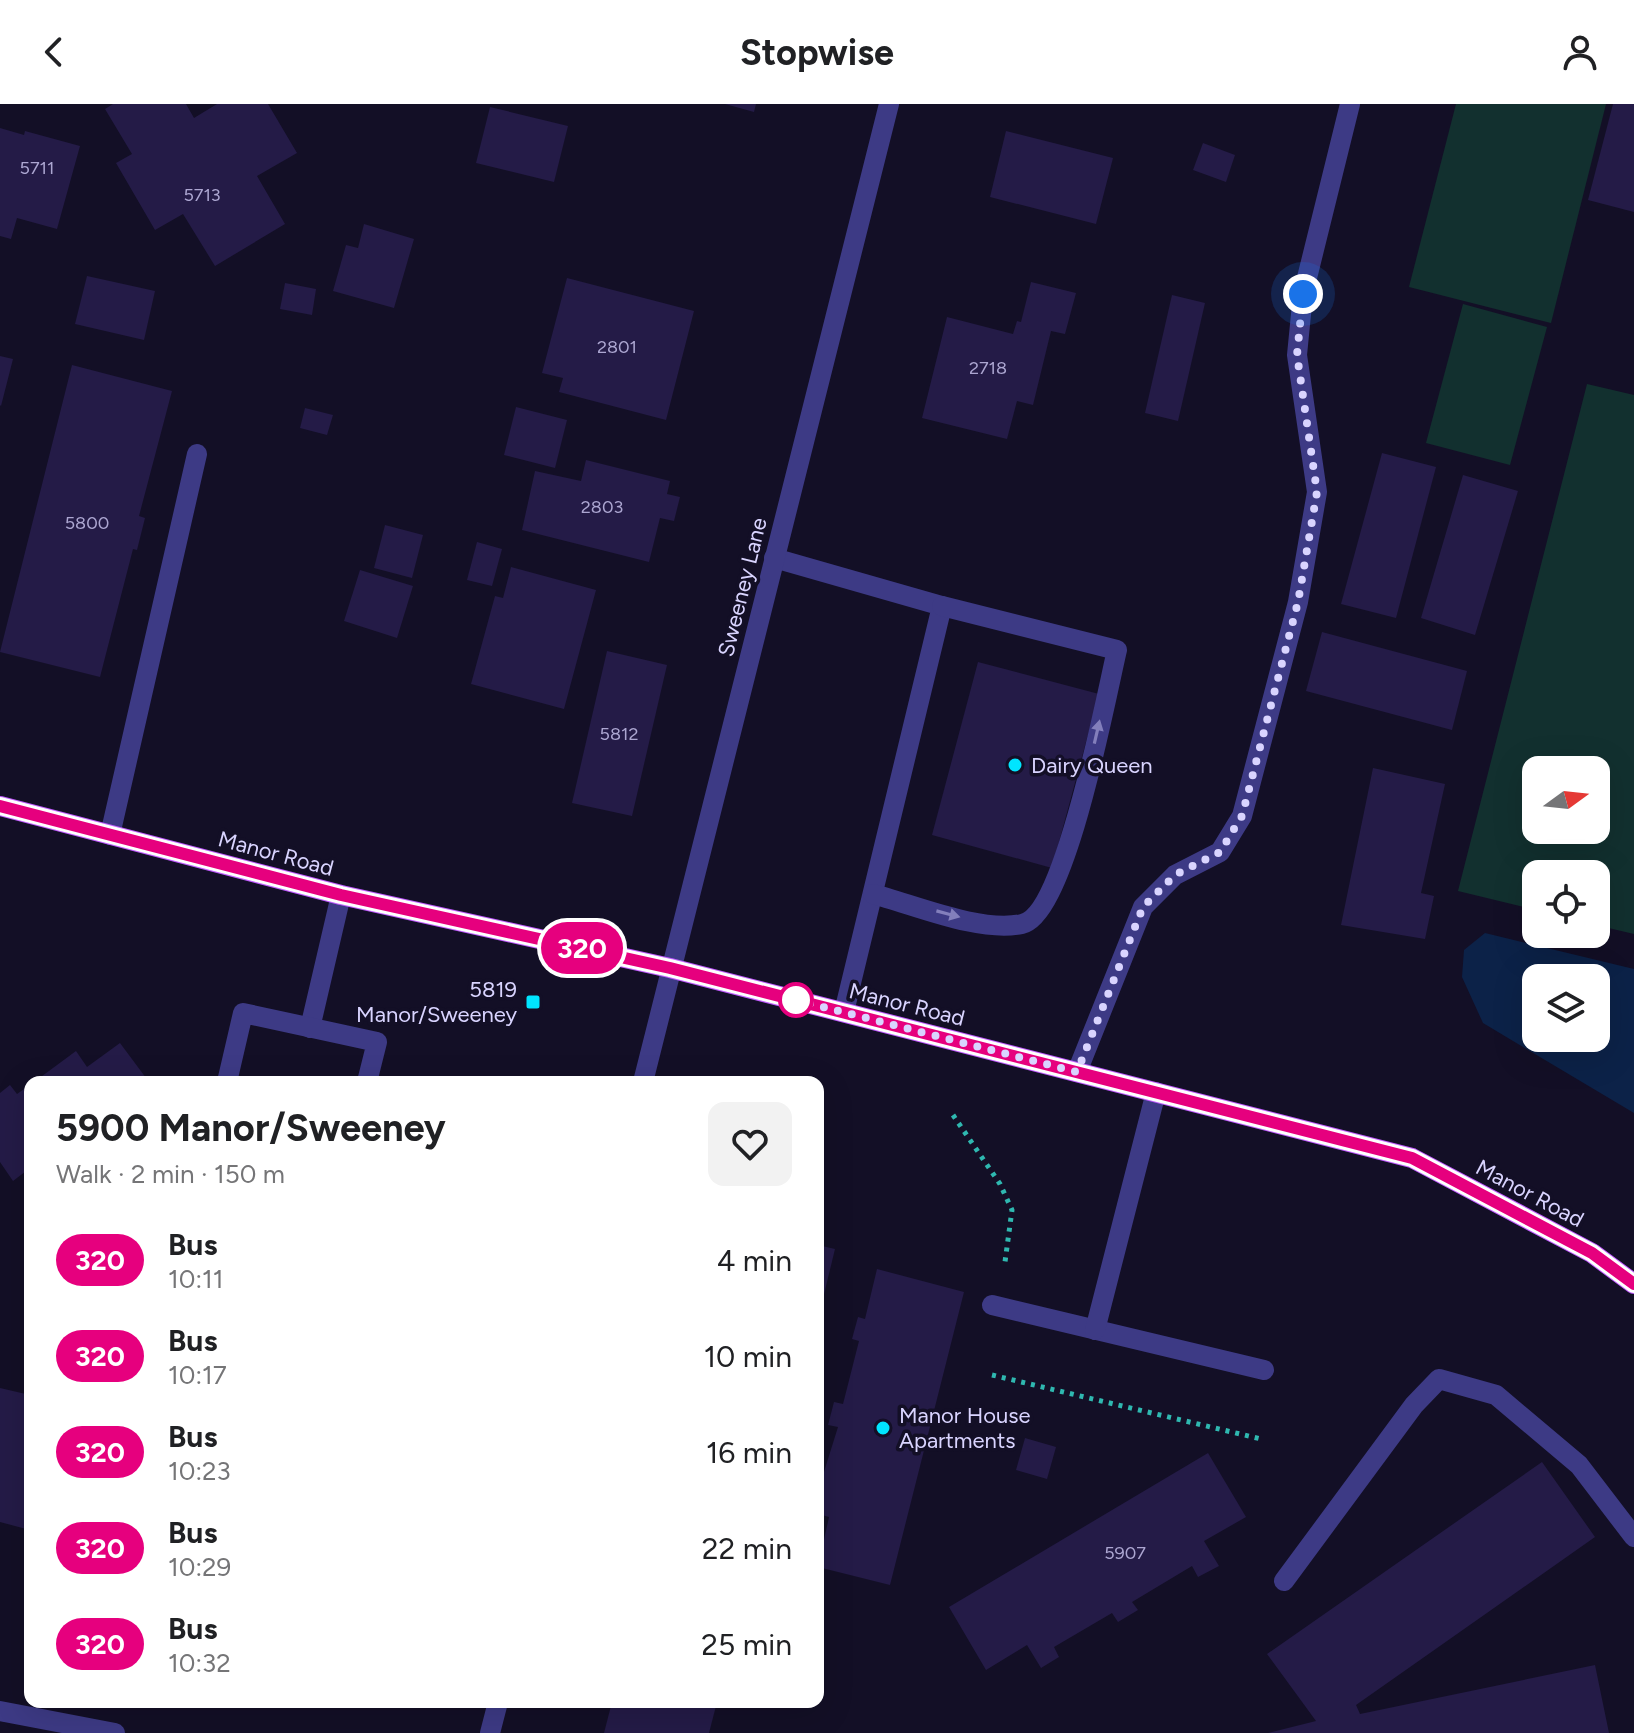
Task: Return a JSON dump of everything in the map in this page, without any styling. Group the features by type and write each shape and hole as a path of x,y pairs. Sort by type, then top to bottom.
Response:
{"main road":[{"name":"Manor Road","path":"0,806 341,895 670,968 1412,1158 1592,1253 1634,1284"}],"street":[{"name":"Sweeney Lane","path":"644,1076 889,104"},
{"path":"1077,1072 1143,907 1175,875 1220,852 1242,816 1298,602 1317,492 1297,355 1303,294 1350,104"},
{"path":"110,835 197,454"},
{"path":"774,558 942,606 1117,650 1076,821 1057,880 1041,912 1027,923 997,927 873,894"},
{"path":"844,1012 942,606"},
{"path":"310,1028 341,895"},
{"path":"228,1076 243,1013 377,1042 368,1076"},
{"path":"1095,1330 1156,1092"},
{"path":"992,1305 1264,1370"},
{"path":"1284,1581 1414,1405 1439,1379 1496,1395 1579,1465 1634,1537"},
{"path":"490,1733 496,1708"},
{"path":"0,1711 115,1733"}],"path":[{"path":"953,1115 1000,1184 1012,1210 1005,1262"},
{"path":"992,1375 1261,1439"}],"green space":[{"path":"1456,104 1606,104 1551,323 1409,287"},
{"path":"1463,304 1547,327 1510,465 1426,443"},
{"path":"1587,384 1634,395 1634,934 1610,928 1610,860 1522,860 1522,907 1458,891"}],"water":[{"path":"1485,933 1522,942 1522,948 1547,948 1634,969 1634,1113 1532,1052 1610,1052 1610,964 1522,964 1522,1046 1483,1023 1462,977 1464,950"}],"building":[{"path":"113,104 186,104 194,118 217,104 268,104 297,153 257,176 285,224 215,266 183,214 155,230 116,163 132,154 105,109"},
{"path":"725,104 756,104 754,112"},
{"path":"1613,104 1634,104 1634,212 1588,200"},
{"path":"490,107 568,126 554,182 476,163"},
{"path":"0,128 24,135 25,131 80,146 57,229 17,218 11,239 0,236"},
{"path":"1006,131 1113,158 1096,224 990,197"},
{"path":"1203,143 1235,155 1226,182 1193,170"},
{"path":"364,224 414,239 394,308 333,291 346,245 358,248"},
{"path":"87,276 155,291 144,340 75,324"},
{"path":"567,278 694,311 666,420 559,392 563,378 542,373"},
{"path":"1031,282 1076,293 1065,334 1051,331 1033,405 1017,401 1007,439 922,418 947,317 1013,334 1017,321 1021,322"},
{"path":"285,283 316,289 312,315 280,309"},
{"path":"1172,295 1205,303 1178,421 1145,413"},
{"path":"0,356 13,359 1,406 0,405"},
{"path":"72,365 172,391 139,516 145,518 137,550 133,549 100,677 0,652"},
{"path":"516,407 567,420 555,468 504,455"},
{"path":"305,408 333,415 327,435 300,428"},
{"path":"1382,453 1436,467 1396,618 1341,604"},
{"path":"586,460 670,481 667,494 680,497 674,521 660,518 649,562 522,530 535,471 581,481"},
{"path":"1463,475 1518,491 1475,635 1421,618"},
{"path":"385,525 423,535 412,578 374,568"},
{"path":"477,542 502,549 492,586 467,580"},
{"path":"511,567 596,590 564,709 471,684 495,596 503,598"},
{"path":"360,570 413,586 397,638 344,621"},
{"path":"1322,632 1467,671 1452,730 1306,691"},
{"path":"607,651 667,665 632,816 572,803"},
{"name":"Dairy Queen","path":"978,662 1099,694 1052,868 932,835"},
{"path":"1373,768 1445,784 1421,893 1434,896 1425,939 1341,925"},
{"path":"120,1043 145,1076 42,1076 76,1051 87,1067"},
{"path":"10,1085 17,1094 24,1089 24,1173 13,1181 0,1162 0,1093"},
{"path":"824,1246 835,1249 824,1294"},
{"name":"Manor House Apartments","path":"877,1269 964,1292 890,1585 824,1568 824,1540 829,1517 824,1516 824,1472 838,1427 828,1425 834,1402 843,1404 859,1341 852,1339 858,1317 865,1319"},
{"path":"0,1388 24,1394 24,1528 0,1522"},
{"path":"1025,1438 1056,1447 1047,1479 1016,1470"},
{"path":"1208,1453 1246,1517 1204,1541 1219,1566 1198,1577 1192,1566 1132,1602 1138,1610 1118,1622 1112,1613 1054,1647 1059,1657 1041,1668 1027,1645 986,1670 949,1607"},
{"path":"1542,1462 1595,1537 1356,1705 1360,1714 1595,1665 1609,1733 1268,1733 1316,1721 1267,1654"},
{"path":"610,1708 715,1708 709,1733 604,1733"}],"bus line":[{"name":"320","path":"0,806 341,895 670,968 1412,1158 1592,1253 1634,1284"}],"place":[{"name":"Dairy Queen","path":"1015,765"},
{"name":"5819 Manor/Sweeney","path":"533,1002"},
{"name":"Manor House Apartments","path":"883,1428"}],"route":[{"path":"796,1000 1077,1072 1143,907 1175,875 1220,852 1242,816 1298,602 1317,492 1297,355 1303,294"}]}
